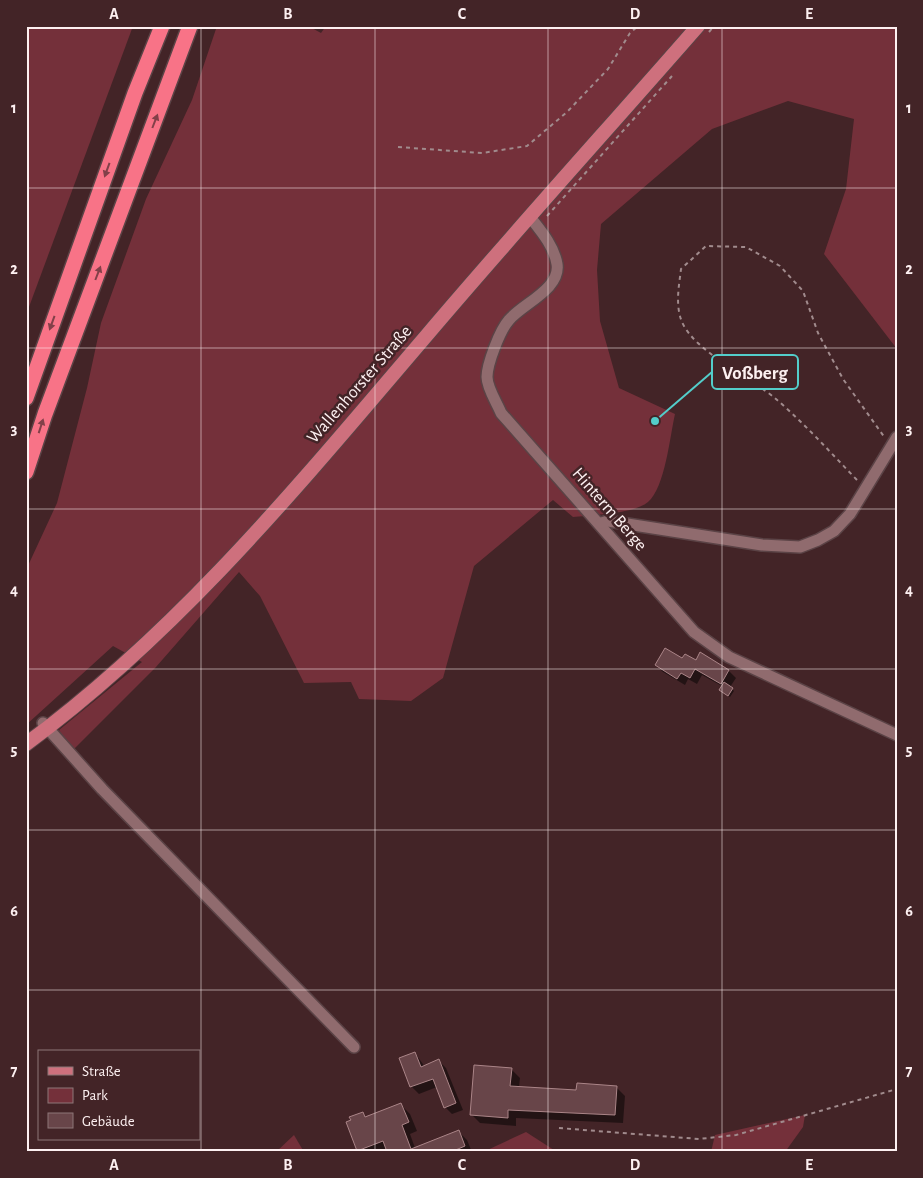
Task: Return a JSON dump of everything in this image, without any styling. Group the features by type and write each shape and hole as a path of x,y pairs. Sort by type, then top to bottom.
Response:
{"highway":[{"path":"26,398 132,102 162,26"},
{"path":"26,472 45,414 190,26"}],"main road":[{"name":"Wallenhorster Straße","path":"26,744 45,726 135,653 255,534 480,272 534,222 703,30"}],"street":[{"name":"Hinterm Berge","path":"534,222 552,248 558,265 556,275 551,284 508,320 495,346 487,378 501,413 694,632 730,657 897,735"},
{"path":"600,524 608,521 762,545 800,547 834,531 850,514 894,442"},
{"path":"45,726 102,789 354,1047"}],"path":[{"path":"398,148 482,153 527,146 567,112 608,69 630,34 638,26"},
{"path":"703,30 714,26"},
{"path":"534,222 677,70"},
{"path":"866,488 821,440 774,398 696,342 682,322 677,302 681,269 706,246 746,246 780,266 803,291 818,333 843,379 894,442"},
{"path":"559,1128 699,1139 736,1135 897,1088"}],"green space":[{"path":"26,26 133,26 26,315"},
{"path":"217,26 308,26 321,33 326,26 897,26 897,349 824,254 846,189 854,119 788,101 712,129 601,224 597,270 600,321 619,388 675,414 663,474 654,495 648,502 633,509 623,511 573,517 553,500 474,566 443,678 411,701 359,699 351,682 304,683 260,596 239,572 156,667 72,751 59,730 142,662 113,646 26,725 26,570 57,503 87,388 101,323 146,199 192,100"},
{"path":"805,1115 803,1127 785,1152 711,1152 715,1135"},
{"path":"526,1132 557,1152 483,1152"},
{"path":"294,1135 304,1152 276,1152"}],"building":[{"path":"665,648 682,658 685,654 696,660 700,652 729,670 721,684 695,669 690,678 681,673 677,679 655,665"},
{"path":"724,682 733,688 728,696 719,690"},
{"path":"415,1052 421,1067 439,1059 456,1103 444,1108 433,1079 410,1087 399,1058"},
{"path":"474,1065 512,1068 510,1086 576,1090 577,1083 617,1086 615,1115 508,1110 508,1118 470,1115"},
{"path":"401,1103 409,1122 402,1125 411,1149 459,1130 465,1146 451,1152 387,1152 383,1141 357,1151 346,1122 351,1120 349,1117 363,1112 365,1117"}],"place":[{"name":"Voßberg","path":"655,421"}]}
